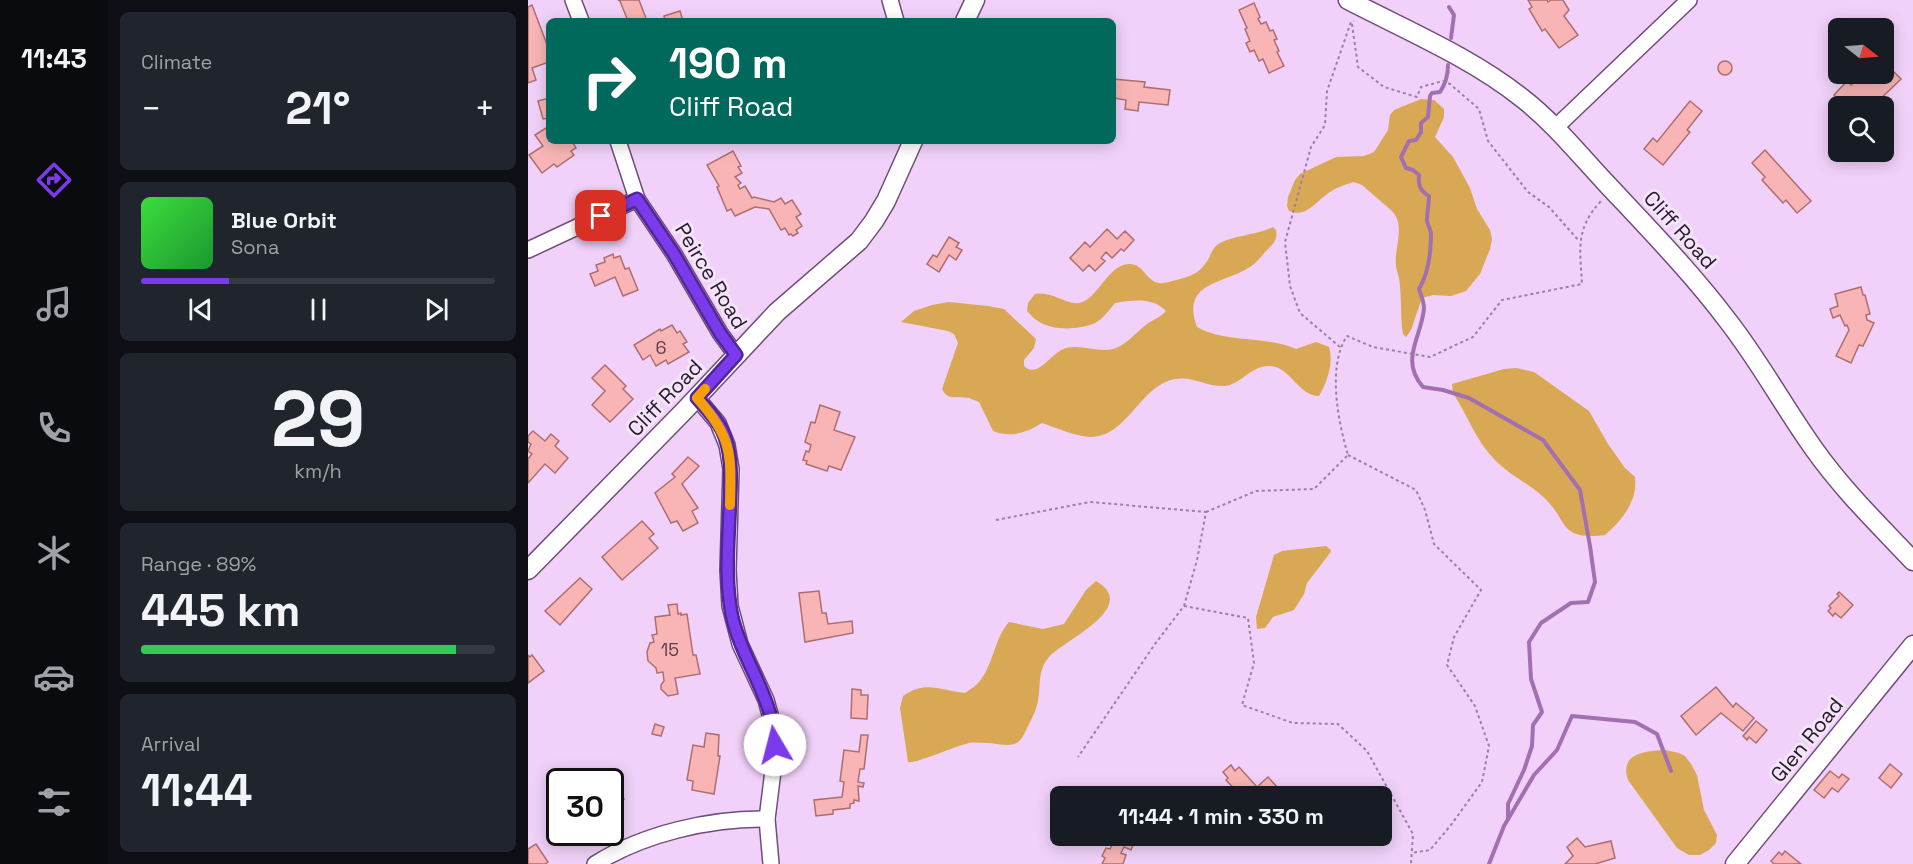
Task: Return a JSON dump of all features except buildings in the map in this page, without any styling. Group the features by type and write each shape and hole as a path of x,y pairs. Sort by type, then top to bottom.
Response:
{"street":[{"path":"573,0 580,18"},
{"path":"890,0 895,18"},
{"path":"966,18 975,0"},
{"name":"Cliff Road","path":"1348,0 1501,83 1529,103 1555,128 1718,308 1746,345 1802,433 1826,466 1913,561"},
{"path":"1555,128 1689,0"},
{"name":"Peirce Road","path":"619,144 637,199 736,355"},
{"name":"Cliff Road","path":"528,570 697,398 785,304 843,258 865,235 891,191 912,144"},
{"path":"528,250 637,199"},
{"path":"697,398 721,428 730,457 728,570 730,606 740,644 768,706 775,737 767,819 771,864"},
{"name":"Glen Road","path":"1735,864 1913,645"},
{"path":"595,864 628,845 650,837 733,820 767,819"}],"path":[{"path":"1340,347 1300,313 1290,286 1285,242 1311,147 1325,125 1327,92 1351,22 1372,12"},
{"path":"1351,22 1358,67 1384,87 1417,97 1421,87 1443,81 1450,84 1479,109 1488,141 1528,192 1549,207 1579,241"},
{"path":"1412,853 1430,850 1482,782 1489,746 1475,706 1447,665 1454,637 1481,591 1434,544 1425,510 1416,490 1348,455 1342,436 1335,380 1340,347 1347,336 1373,347 1430,357 1473,337 1502,300 1582,285 1579,241 1584,224 1592,211 1612,189"},
{"path":"996,520 1090,502 1206,513 1256,491 1314,489 1348,455"},
{"path":"1078,756 1184,606 1197,560 1206,513"},
{"path":"1184,606 1248,618 1254,663 1242,705 1293,723 1338,724 1367,751 1413,834 1410,864"}],"shaded area":[{"path":"1421,99 1434,100 1444,109 1444,117 1435,137 1453,157 1470,188 1477,209 1490,230 1492,239 1480,274 1466,291 1451,296 1433,295 1422,298 1411,330 1406,337 1403,334 1400,285 1396,267 1399,230 1392,211 1362,185 1354,182 1333,190 1300,213 1289,211 1287,206 1288,197 1300,174 1336,157 1364,156 1374,152 1388,130 1390,115 1394,110"},
{"path":"1273,227 1276,230 1274,242 1255,263 1240,273 1207,286 1199,293 1194,301 1193,312 1197,327 1221,336 1271,342 1296,349 1316,342 1329,347 1331,359 1329,372 1319,396 1305,391 1284,371 1270,366 1257,369 1236,382 1224,386 1182,378 1175,379 1152,391 1114,429 1103,435 1084,436 1042,423 1018,433 1000,433 993,431 979,402 969,398 950,397 942,389 958,343 954,334 901,322 914,311 949,302 1004,309 1036,339 1034,348 1024,360 1024,366 1034,370 1066,348 1107,350 1118,347 1166,311 1155,303 1149,302 1115,303 1095,323 1074,328 1058,328 1044,324 1027,311 1028,303 1035,294 1048,294 1074,303 1086,301 1115,270 1129,264 1138,266 1155,282 1177,280 1199,270 1206,263 1214,248 1221,243"},
{"path":"1516,368 1534,372 1589,411 1608,444 1625,468 1635,477 1634,494 1628,509 1605,535 1578,535 1571,531 1541,495 1505,469 1488,452 1453,393 1452,384 1504,369"},
{"path":"1326,546 1331,550 1330,553 1307,583 1304,594 1294,610 1273,617 1265,628 1257,629 1256,617 1274,555 1282,551"},
{"path":"1096,581 1108,591 1110,601 1105,612 1057,650 1045,663 1042,668 1036,708 1020,740 1015,744 1007,745 969,743 908,762 900,708 903,696 918,688 926,687 965,693 985,674 1000,636 1009,622 1043,629 1064,624 1086,590"},
{"path":"1665,750 1685,756 1691,764 1697,775 1704,810 1717,835 1716,843 1700,855 1689,855 1677,848 1628,780 1627,764 1631,759 1650,751"}],"waterway":[{"path":"1449,7 1454,15 1451,38"},
{"path":"1448,65 1442,89 1430,96 1428,117 1421,123 1421,132 1416,140 1409,141 1401,157 1406,168 1419,175 1420,187 1429,196 1427,220 1431,232 1430,248 1427,270 1419,289 1424,308 1412,357 1413,367 1423,387 1469,398 1543,440 1580,490 1595,582 1588,602 1571,603 1541,623 1529,642 1531,679 1542,712 1533,725 1532,746 1508,804 1508,818"},
{"path":"1489,864 1504,826 1534,775 1557,750 1572,716 1635,722 1657,734 1671,771"}],"slow traffic":[{"path":"705,389 697,398 718,423 726,438 729,451 730,505"}],"route":[{"path":"601,216 637,199 736,355 697,398 724,433 730,457 728,570 730,606 742,651 768,706 774,729 775,745"}]}
